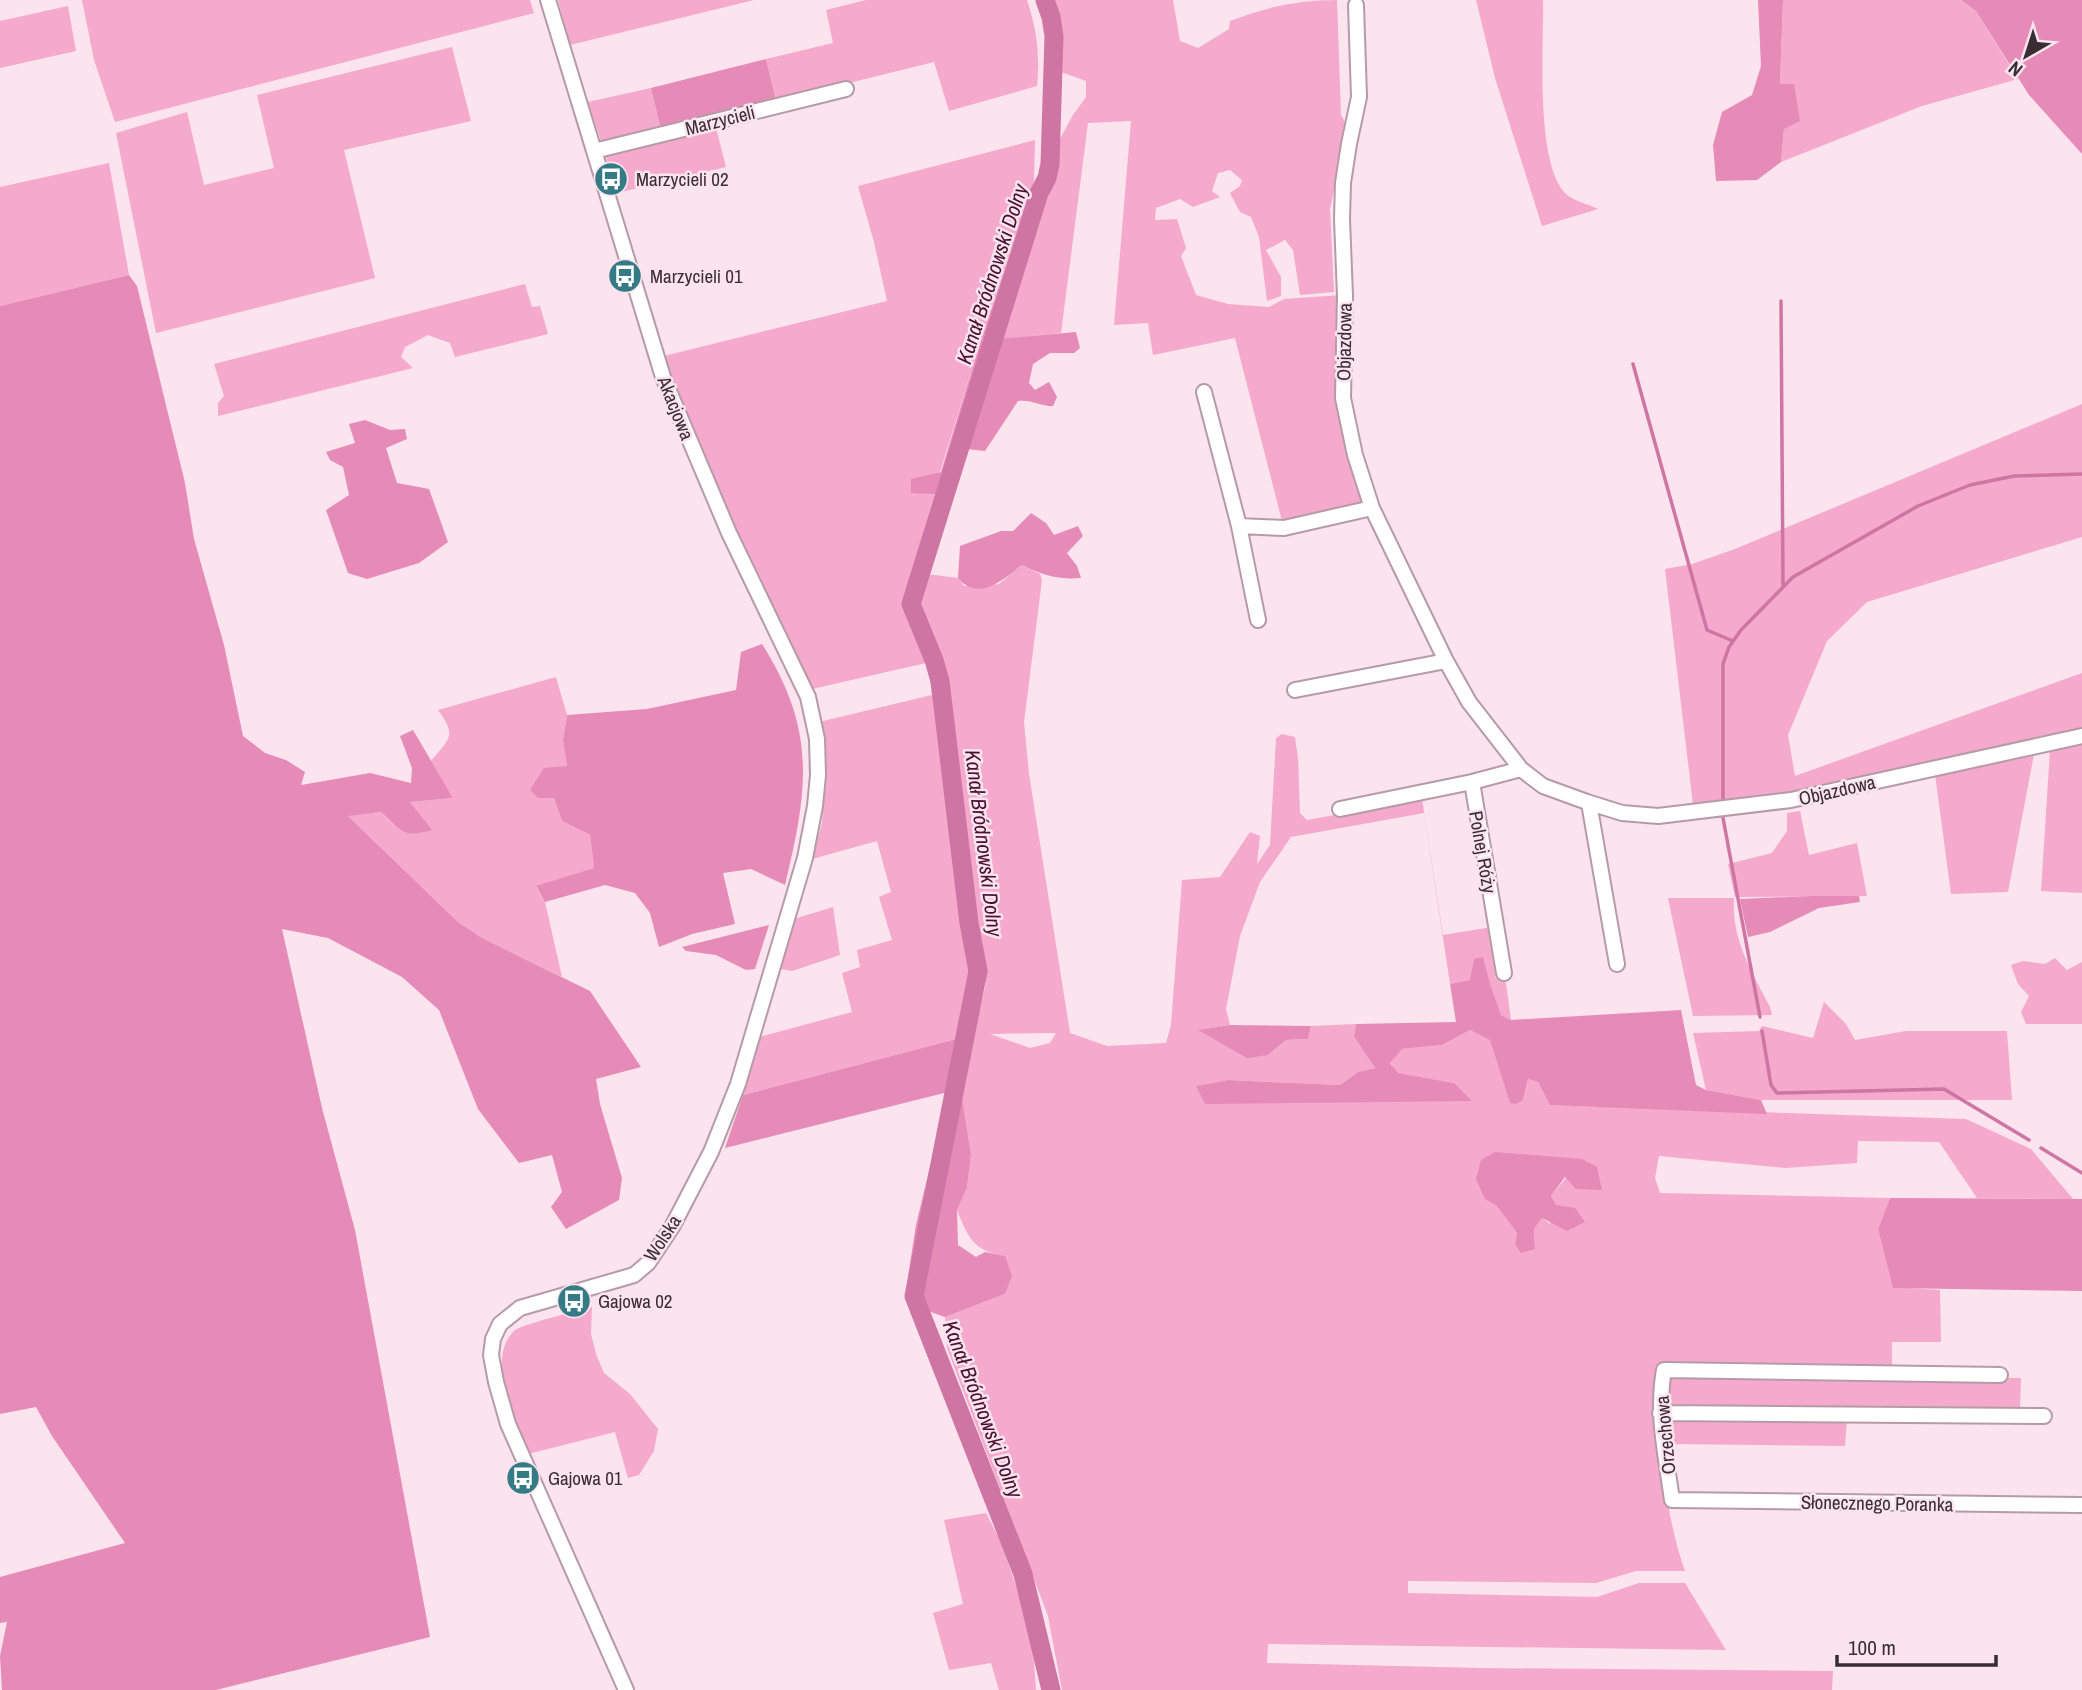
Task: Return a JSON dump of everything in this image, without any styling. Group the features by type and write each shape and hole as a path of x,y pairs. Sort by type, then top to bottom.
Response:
{"street":[{"name":"Akacjowa","path":"548,0 663,377 729,533 808,697 817,738 815,806"},
{"name":"Objazdowa","path":"1356,5 1359,97 1349,144 1342,219 1345,296 1343,398 1355,455 1372,508 1446,661 1469,702 1521,769 1544,786 1590,803 1622,813 1658,816 1791,800 2082,736"},
{"name":"Marzycieli","path":"594,150 846,89"},
{"path":"1204,392 1239,526 1258,620"},
{"path":"1239,526 1284,528 1372,508"},
{"path":"1295,690 1446,661"},
{"path":"1340,809 1472,782 1521,769"},
{"name":"Polnej Róży","path":"1472,782 1504,973"},
{"path":"1590,803 1617,964"},
{"name":"Wolska","path":"626,1690 509,1424 496,1382 491,1355 493,1339 500,1324 520,1308 634,1275 648,1264 659,1250 726,1118 805,858 815,806"},
{"name":"Orzechowa","path":"1672,1500 1660,1413 1664,1370 2000,1375"},
{"path":"1660,1413 2044,1416"},
{"name":"Słonecznego Poranka","path":"1672,1500 2082,1505"}],"shaded area":[{"path":"82,0 530,0 534,13 115,122 94,60"},
{"path":"558,0 754,0 570,45"},
{"path":"866,0 1027,0 1037,43 1037,86 949,111 934,62 776,101 766,59 833,43 826,10"},
{"path":"1054,0 1173,0 1180,41 1198,48 1229,29 1230,21 1243,16 1296,3 1337,0 1341,115 1348,127 1330,209 1334,292 1300,295 1293,250 1285,240 1266,250 1281,277 1281,296 1267,301 1259,237 1251,217 1240,212 1230,193 1240,186 1242,180 1230,170 1218,173 1212,191 1220,197 1193,207 1180,199 1156,208 1155,220 1177,219 1186,248 1181,256 1196,295 1228,304 1269,307 1284,299 1342,295 1339,381 1364,503 1282,521 1235,338 1153,355 1148,323 1114,325 1131,121 1088,123 1061,333 998,340 1044,204 1056,146 1086,97 1086,81 1061,72 1063,33"},
{"path":"1476,0 1543,0 1543,101 1549,154 1555,176 1564,192 1575,200 1598,209 1542,226 1495,78"},
{"path":"1758,0 1783,0 1780,84 1794,84 1800,121 1784,129 1781,162 1757,180 1716,181 1713,145 1722,112 1752,95 1761,66"},
{"path":"1783,0 1961,0 1976,11 2018,79 1922,106 1781,162 1784,129 1780,85"},
{"path":"1961,0 2082,0 2082,154 2029,95 1976,11"},
{"path":"68,6 76,51 0,68 0,21"},
{"path":"452,47 471,121 344,150 375,278 156,333 116,133 187,112 204,185 274,168 257,95"},
{"path":"766,59 776,101 661,130 651,88"},
{"path":"651,88 661,130 602,144 588,102"},
{"path":"715,124 726,167 617,193 604,151"},
{"path":"1035,140 1034,181 940,472 911,480 935,493 907,588 921,592 927,574 958,578 964,586 999,584 1022,565 1040,574 1042,580 1024,722 1029,774 1070,1033 1107,1046 1166,1043 1171,1025 1182,880 1220,877 1250,832 1260,836 1257,864 1270,845 1276,738 1282,734 1295,737 1300,813 1307,820 1422,799 1443,935 1492,927 1499,969 1495,977 1506,983 1511,1020 1501,1015 1489,984 1474,959 1471,980 1450,984 1424,813 1291,837 1260,882 1240,936 1226,1009 1230,1025 1200,1030 1268,1055 1286,1040 1308,1039 1311,1026 1356,1024 1354,1037 1375,1068 1358,1072 1340,1085 1228,1080 1197,1086 1205,1104 1454,1083 1397,1073 1390,1062 1402,1049 1442,1045 1470,1030 1490,1039 1510,1102 1523,1100 1528,1079 1538,1082 1550,1105 1966,1119 2031,1149 2073,1199 1977,1198 1939,1142 1858,1141 1857,1163 1786,1168 1659,1156 1655,1178 1660,1193 1890,1198 1878,1229 1893,1287 1940,1290 1941,1342 1892,1342 1892,1369 1655,1375 1655,1443 1661,1444 1675,1540 1685,1571 1636,1571 1596,1583 1408,1581 1408,1593 1597,1597 1639,1583 1685,1583 1726,1650 1268,1644 1267,1663 1833,1671 1832,1690 1062,1690 1048,1616 947,1348 945,1317 1005,1294 1005,1256 979,1247 969,1236 957,1210 967,1188 971,1155 961,1090 986,983 970,982 960,1038 743,1095 759,1037 852,1012 842,973 860,967 857,950 892,940 879,897 891,892 877,841 812,859 822,823 826,760 819,722 932,695 926,663 812,689 722,502 664,356 887,301 858,186","holes":["1056,1033 1050,1043 1030,1048 990,1034","1582,1159 1551,1196 1556,1205 1550,1224 1542,1218 1534,1229 1535,1249 1515,1244 1517,1233 1496,1205"]},
{"path":"109,163 129,275 0,306 0,187"},
{"path":"1027,204 1044,204 998,339 1076,332 1080,348 1074,353 1050,353 1033,364 1029,383 1035,390 1049,382 1057,397 1053,406 1018,401 985,451 966,449 921,593 906,588 935,494 911,493 911,479 941,472 982,337"},
{"path":"129,275 137,286 185,483 194,539 224,645 243,736 265,753 286,760 305,772 301,785 370,773 411,783 412,768 400,736 413,730 453,798 410,802 432,830 414,834 403,832 381,812 348,816 458,922 482,938 590,991 641,1067 596,1079 600,1104 622,1178 619,1200 566,1229 551,1207 562,1192 552,1155 519,1163 478,1109 439,1010 402,977 328,938 282,929 322,1108 355,1230 430,1637 216,1690 2,1690 0,1656 7,1622 0,1623 0,1577 125,1543 52,1436 36,1407 0,1414 0,306"},
{"path":"525,284 532,307 540,306 548,334 455,357 450,343 428,335 405,347 401,357 413,368 218,416 218,403 224,396 214,364"},
{"path":"2082,404 2082,537 1867,602 1827,641 1788,735 1795,776 2082,673 2082,733 1694,813 1665,569 1692,564 1735,549"},
{"path":"365,420 390,430 405,429 407,439 386,448 397,483 429,489 448,542 419,563 367,579 348,573 326,510 349,495 343,467 330,460 326,452 355,443 349,424"},
{"path":"1031,513 1046,523 1054,535 1078,526 1083,536 1067,553 1077,566 1081,578 1051,576 1022,565 999,582 982,588 966,585 958,578 960,546 1001,531 1013,531"},
{"path":"762,644 780,675 792,705 800,733 803,761 799,819 785,885 751,869 723,873 735,924 692,934 659,947 650,913 635,893 605,885 545,902 536,886 594,868 590,835 562,821 554,798 538,798 530,790 544,768 567,766 563,740 567,715 647,709 736,690 741,652"},
{"path":"556,677 567,715 563,740 567,766 554,798 562,821 590,835 594,868 536,887 545,902 562,977 482,938 458,922 347,815 381,812 403,832 414,834 431,830 410,802 453,798 431,761 449,737 448,726 438,710"},
{"path":"2082,744 2082,893 2041,891 2050,750"},
{"path":"2035,749 2008,892 1951,894 1935,774"},
{"path":"1800,811 1809,855 1857,843 1867,896 1735,897 1728,864 1772,853 1787,831 1787,813"},
{"path":"1859,896 1860,902 1819,908 1770,932 1748,937 1740,899"},
{"path":"1668,898 1734,898 1739,941 1772,1015 1693,1016"},
{"path":"833,907 840,955 792,971 780,969 794,919"},
{"path":"769,925 755,969 746,970 716,955 686,951 682,947"},
{"path":"1483,957 1501,1015 1511,1020 1681,1010 1696,1085 1706,1090 1761,1100 1767,1114 1550,1105 1538,1082 1528,1079 1523,1100 1516,1104 1510,1103 1490,1040 1470,1030 1442,1045 1402,1049 1390,1063 1398,1073 1454,1083 1472,1101 1205,1104 1196,1086 1228,1080 1340,1085 1358,1072 1375,1068 1354,1037 1356,1024 1456,1022 1450,984 1470,980 1474,959"},
{"path":"2055,958 2067,970 2082,962 2082,1024 2026,1024 2021,1012 2029,996 2018,984 2011,965 2023,961 2045,964"},
{"path":"1824,1002 1846,1024 1855,1040 1906,1031 2007,1031 2012,1100 1761,1100 1706,1090 1693,1033 1759,1031 1762,1026 1813,1038"},
{"path":"1230,1025 1311,1026 1308,1039 1286,1040 1268,1055 1247,1058 1198,1030"},
{"path":"960,1038 949,1092 961,1090 971,1155 967,1188 957,1210 958,1245 976,1257 985,1252 1005,1256 1012,1276 1005,1294 945,1317 928,1311 913,1311 907,1283 916,1225 948,1092 725,1148 743,1095"},
{"path":"1495,1152 1582,1159 1597,1167 1602,1190 1576,1189 1565,1177 1551,1196 1556,1205 1575,1208 1585,1222 1567,1231 1542,1218 1534,1229 1535,1249 1521,1253 1515,1244 1517,1233 1496,1205 1485,1199 1476,1179 1481,1160"},
{"path":"1890,1198 2082,1199 2082,1291 1893,1288 1878,1229"},
{"path":"592,1307 591,1334 604,1373 630,1394 658,1429 654,1451 639,1475 628,1478 615,1432 528,1454 505,1392 502,1358 506,1343 514,1331 539,1321"},
{"path":"1667,1375 2021,1378 2020,1411 1667,1407"},
{"path":"1670,1417 1847,1419 1845,1446 1671,1444"},
{"path":"986,1513 1002,1544 1028,1622 1036,1690 999,1690 991,1663 949,1670 933,1613 963,1604 944,1520"}],"waterway":[{"name":"Kanał Bródnowski Dolny","path":"1045,0 1054,36 1050,164 1047,178 1039,193 911,604 940,681 969,923 978,971 914,1296 1023,1574 1051,1690"},
{"path":"1781,301 1783,586"},
{"path":"1633,364 1707,630 1733,641"},
{"path":"1723,800 1723,664 1729,647 1741,630 1793,577 1918,506 1970,485 2014,476 2082,474"},
{"path":"1723,818 1760,1017"},
{"path":"1762,1031 1771,1085 1777,1093 1944,1089 2029,1140"},
{"path":"2041,1148 2082,1173"}],"place":[{"name":"Marzycieli 02","path":"611,179"},
{"name":"Marzycieli 01","path":"625,276"},
{"name":"Gajowa 02","path":"574,1301"},
{"name":"Gajowa 01","path":"523,1478"}]}
